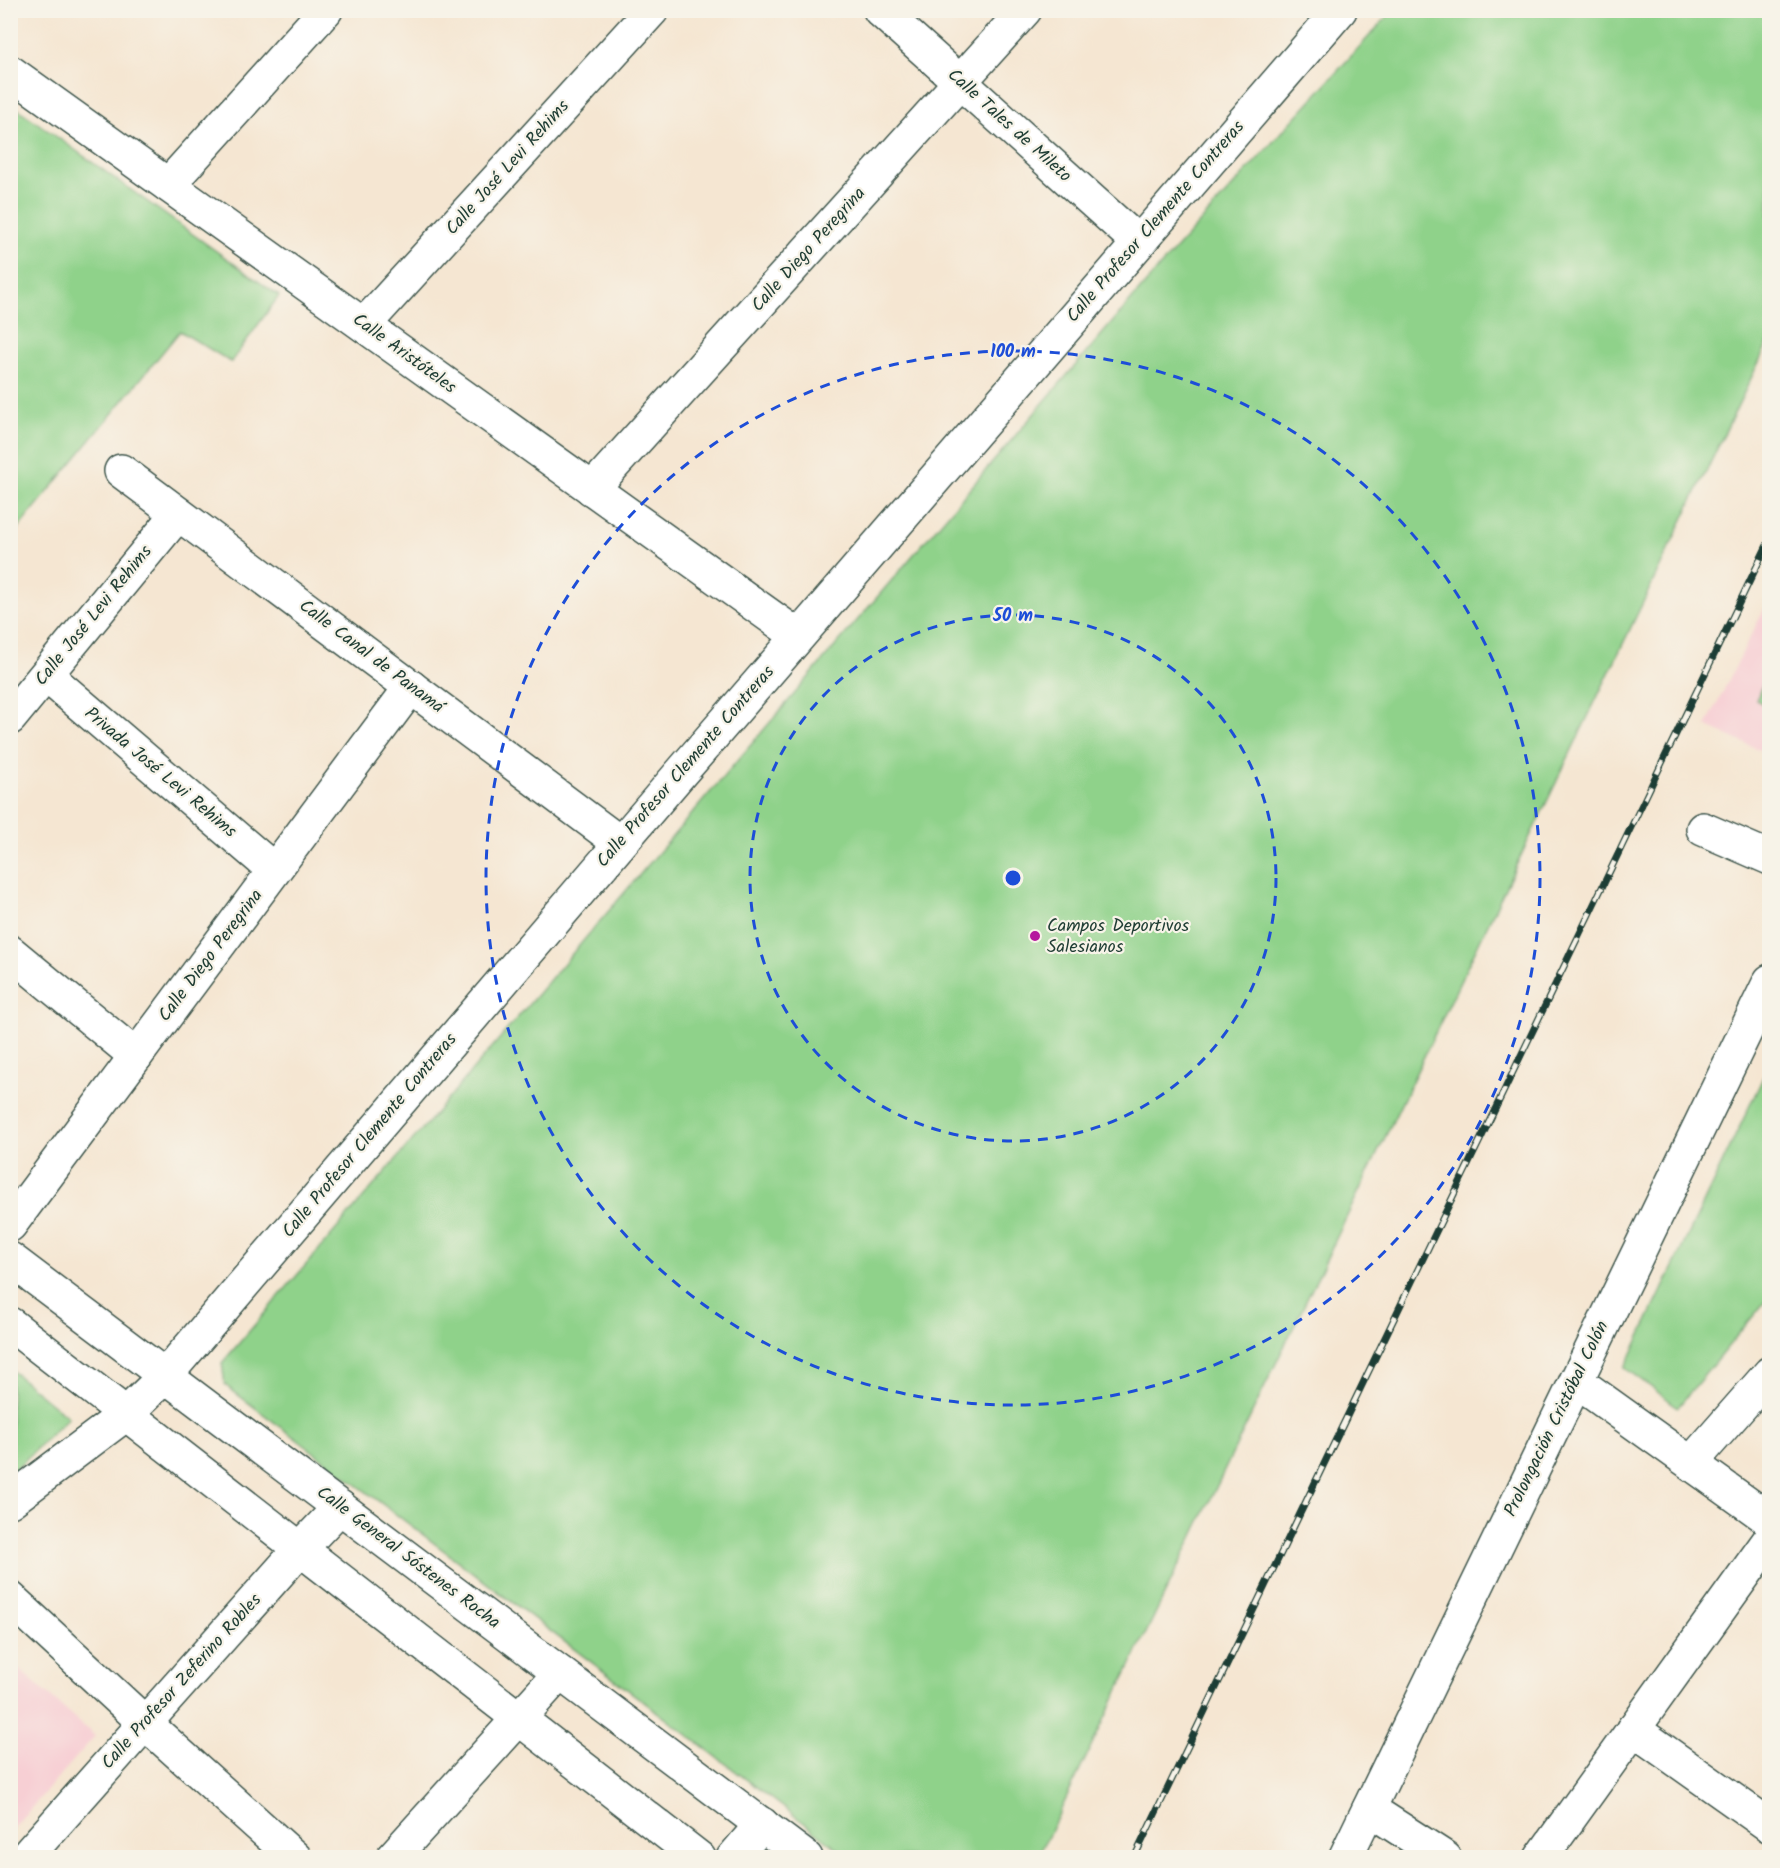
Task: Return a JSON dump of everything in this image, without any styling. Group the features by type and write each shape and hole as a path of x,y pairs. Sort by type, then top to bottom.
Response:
{"street":[{"path":"168,185 326,10"},
{"name":"Calle José Levi Rehims","path":"364,325 652,10"},
{"name":"Calle Tales de Mileto","path":"880,10 1138,242"},
{"name":"Calle Diego Peregrina","path":"592,489 1025,10"},
{"name":"Calle Profesor Clemente Contreras","path":"10,1501 126,1414 165,1376 798,636 1340,10"},
{"name":"Calle Aristóteles","path":"10,72 798,636"},
{"name":"Calle Canal de Panamá","path":"122,471 620,843"},
{"name":"Calle José Levi Rehims","path":"10,718 178,514"},
{"name":"Privada José Levi Rehims","path":"46,675 274,870"},
{"name":"Calle Diego Peregrina","path":"10,1225 411,687"},
{"path":"1703,829 1770,858"},
{"path":"10,952 136,1056"},
{"name":"Prolongación Cristóbal Colón","path":"1345,1857 1770,981"},
{"name":"Calle General Sóstenes Rocha","path":"10,1259 806,1857"},
{"path":"10,1324 699,1857"},
{"path":"1690,1463 1770,1373"},
{"path":"1576,1381 1770,1520"},
{"name":"Calle Profesor Zeferino Robles","path":"25,1857 340,1507"},
{"path":"1541,1857 1770,1539"},
{"path":"10,1598 295,1857"},
{"path":"392,1857 560,1673"},
{"path":"1633,1729 1770,1826"},
{"path":"1369,1809 1445,1857"},
{"path":"733,1857 762,1824"}],"shaded area":[{"path":"1769,599 1769,754 1706,726"},
{"path":"11,1662 95,1736 11,1831"}],"green space":[{"name":"Campos Deportivos Salesianos","path":"1393,10 1769,11 1769,341 1038,1857 849,1857 225,1385 222,1363 1163,263"},
{"path":"11,104 279,296 231,362 180,331 11,537"},
{"path":"1769,672 1769,707 1756,700"},
{"path":"1769,1065 1769,1297 1678,1407 1625,1368"},
{"path":"11,1370 68,1417 11,1474"}],"railway":[{"path":"1134,1858 1770,539"}],"place":[{"name":"Campos Deportivos Salesianos","path":"1035,936"}]}
